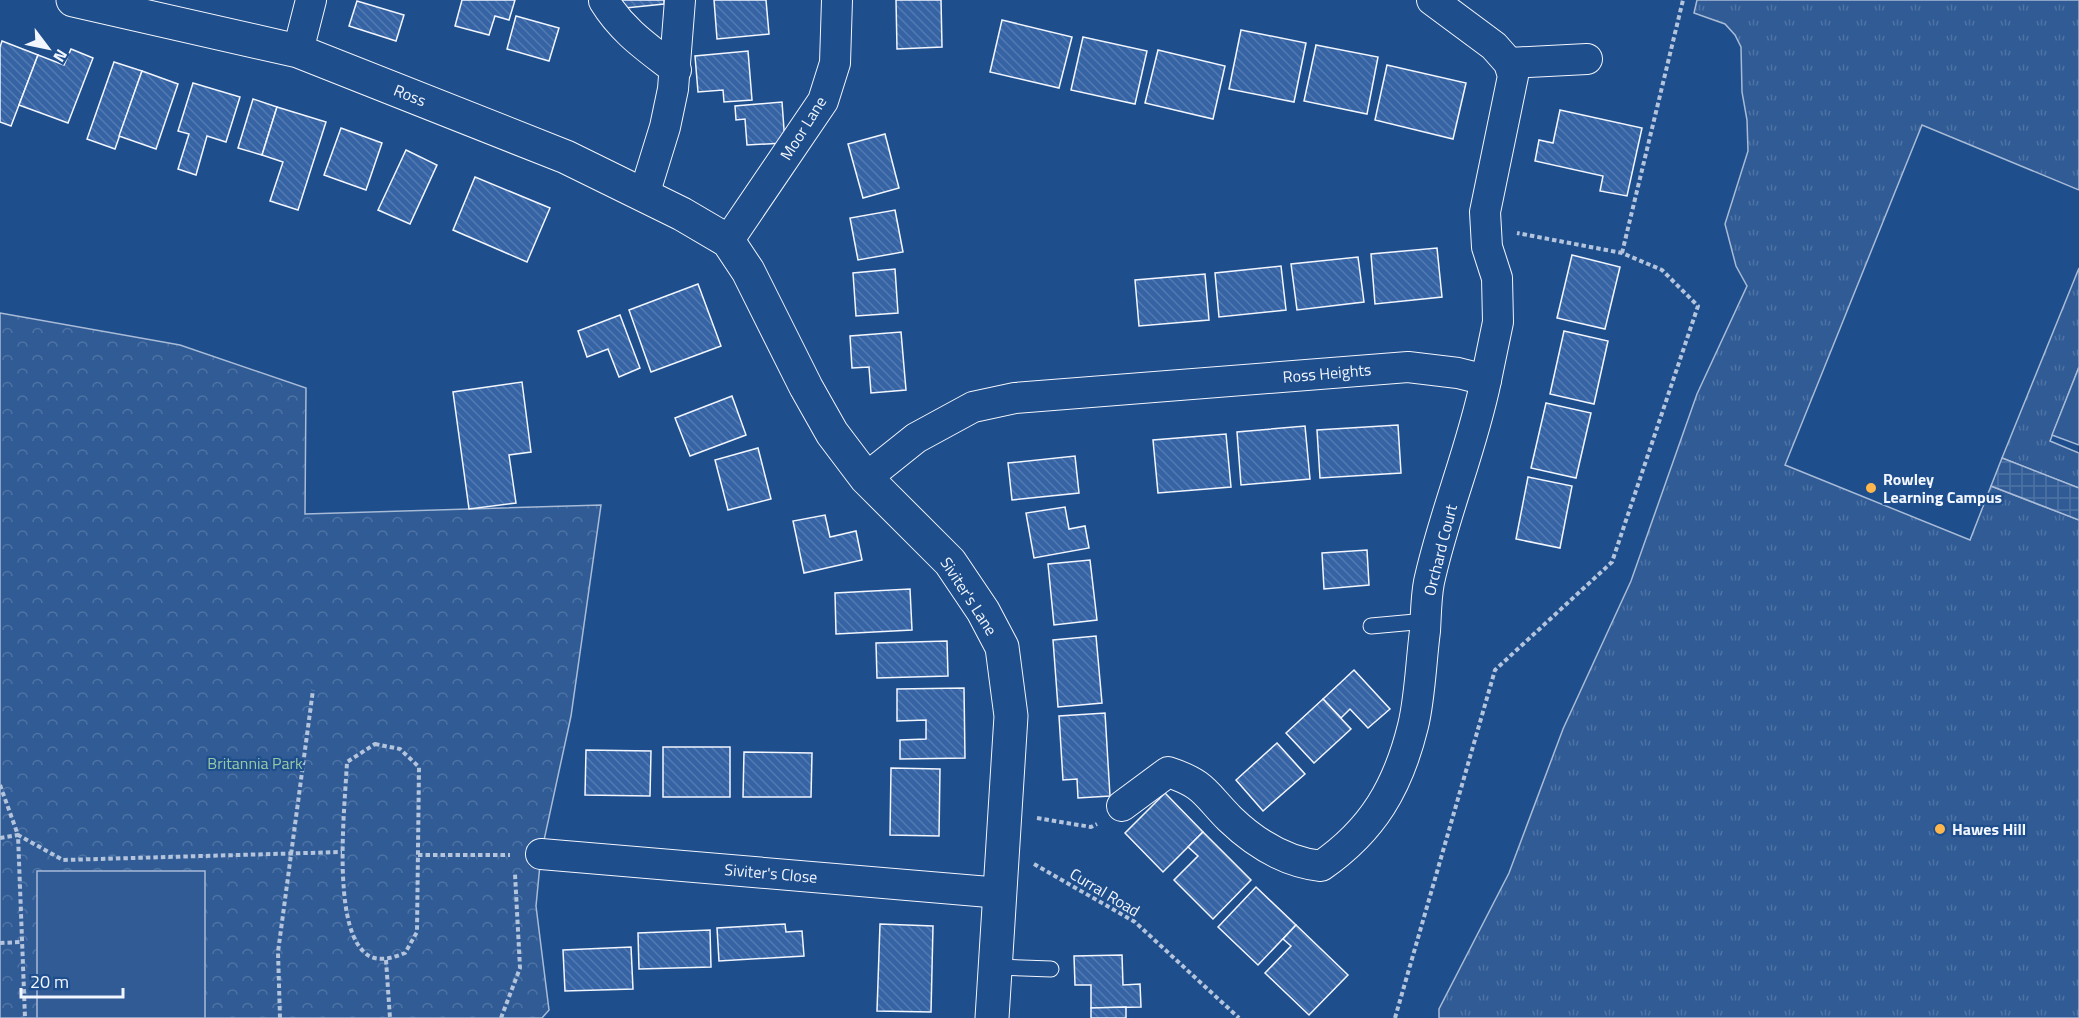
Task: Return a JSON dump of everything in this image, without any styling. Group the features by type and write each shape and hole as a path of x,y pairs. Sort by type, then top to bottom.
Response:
{"street":[{"name":"Ross","path":"73,0 298,51 566,157 644,195 728,241"},
{"path":"298,51 311,0"},
{"path":"644,195 665,127 676,70 680,0"},
{"name":"Moor Lane","path":"728,241 823,101 835,63 837,0"},
{"path":"1432,0 1494,46 1509,63 1513,76 1485,212 1487,247 1497,278 1498,322 1486,380"},
{"path":"604,1 615,18 630,34 676,70"},
{"path":"1509,63 1587,59"},
{"name":"Siviter's Lane","path":"728,241 748,271 806,387 832,433 866,478 950,562 1002,647 1011,716 992,1018"},
{"name":"Ross Heights","path":"866,478 916,438 973,406 1015,398 1408,367 1458,373 1486,380"},
{"name":"Orchard Court","path":"1122,806 1168,772 1188,779 1203,788 1230,819 1260,844 1279,855 1306,864 1321,866 1352,841 1390,793 1414,725 1428,585 1480,409 1486,380"},
{"name":"Siviter's Close","path":"528,855 1001,892"}],"lane":[{"path":"1371,626 1426,621"},
{"path":"995,967 1052,969"}],"path":[{"path":"1622,253 1683,0"},
{"path":"1395,1018 1495,670 1612,562 1698,306 1662,270 1622,253 1486,226"},
{"path":"280,1018 278,952 313,690"},
{"path":"375,744 400,749 419,767 417,932 405,953 386,960 364,953 352,938 346,912 342,852 347,762 375,744"},
{"path":"0,785 18,835 25,1018"},
{"path":"1005,813 1092,827 1122,806"},
{"path":"0,838 18,835 63,860 342,852"},
{"name":"Curral Road","path":"1003,847 1135,922 1239,1018"},
{"path":"418,855 528,855"},
{"path":"501,1018 520,968 515,866"},
{"path":"0,943 22,942"},
{"path":"386,960 390,1018"}],"green space":[{"name":"Rowley Learning Campus","path":"1697,0 2079,0 2079,190 1922,125 1785,465 1970,540 1991,486 2079,520 2079,1018 1439,1018 1439,1009 1509,873 1563,729 1631,581 1697,394 1747,286 1736,266 1725,224 1748,151 1747,120 1742,92 1741,47 1735,35 1725,24 1694,13"},
{"path":"2079,268 2079,367 2050,441 2079,453 2079,488 2002,458"},
{"name":"Britannia Park","path":"0,313 180,345 306,388 305,514 601,505 571,716 541,854 536,906 549,1010 542,1018 0,1018"}],"shaded area":[{"path":"2079,367 2079,445 2052,435"},
{"path":"2002,458 2079,488 2079,520 1991,486"},
{"path":"37,871 205,871 205,1018 37,1018"}],"building":[{"path":"462,0 515,0 509,20 495,16 489,35 455,26"},
{"path":"615,0 664,0 664,4 616,9"},
{"path":"714,0 766,0 769,34 717,39"},
{"path":"896,0 941,0 942,47 897,49"},
{"path":"357,1 404,15 396,41 349,26"},
{"path":"516,16 559,28 549,61 507,49"},
{"path":"1002,20 1072,37 1059,88 990,72"},
{"path":"1241,30 1306,43 1294,102 1229,89"},
{"path":"1083,37 1147,51 1135,104 1071,90"},
{"path":"2,41 38,55 11,126 0,122 0,47"},
{"path":"1316,45 1378,57 1367,114 1304,101"},
{"path":"71,49 93,58 68,123 19,105 38,55 64,65"},
{"path":"1158,50 1225,66 1213,119 1145,103"},
{"path":"748,51 752,100 724,102 723,90 698,92 695,56"},
{"path":"114,62 142,71 115,149 87,139"},
{"path":"1387,65 1466,83 1453,139 1375,120"},
{"path":"142,71 178,84 156,149 119,136"},
{"path":"193,83 240,97 226,142 207,136 196,175 178,169 189,134 178,131"},
{"path":"253,99 277,107 262,155 238,148"},
{"path":"782,102 785,143 747,145 745,119 736,120 735,106"},
{"path":"277,107 326,122 298,210 270,201 283,162 262,155"},
{"path":"1560,110 1642,128 1627,196 1600,191 1603,176 1535,161 1539,140 1553,143"},
{"path":"341,128 382,143 366,190 324,175"},
{"path":"885,134 899,188 863,198 848,144"},
{"path":"406,150 437,165 410,224 378,210"},
{"path":"475,177 550,208 527,262 453,230"},
{"path":"895,210 903,252 858,260 850,218"},
{"path":"1437,248 1442,297 1375,304 1371,254"},
{"path":"1572,255 1620,267 1605,329 1557,318"},
{"path":"1358,257 1364,302 1297,310 1291,264"},
{"path":"1281,266 1286,310 1219,317 1215,273"},
{"path":"895,269 898,313 856,316 853,273"},
{"path":"1205,274 1209,320 1139,326 1135,280"},
{"path":"698,284 721,346 651,372 629,310"},
{"path":"620,315 640,368 619,377 608,349 587,357 578,331"},
{"path":"1564,331 1608,341 1594,404 1550,394"},
{"path":"901,332 906,390 871,393 869,367 852,368 850,336"},
{"path":"522,382 531,452 509,455 516,503 469,509 453,392"},
{"path":"732,396 746,435 690,456 675,418"},
{"path":"1546,403 1591,413 1576,478 1531,468"},
{"path":"1398,425 1401,473 1320,478 1317,430"},
{"path":"1305,426 1310,479 1241,485 1237,432"},
{"path":"1226,434 1231,487 1158,493 1153,440"},
{"path":"758,448 771,499 728,510 715,460"},
{"path":"1075,456 1079,493 1012,500 1008,463"},
{"path":"1528,477 1572,486 1560,548 1516,539"},
{"path":"1065,507 1069,529 1085,526 1089,548 1034,558 1026,513"},
{"path":"825,515 830,537 856,531 862,560 804,573 793,521"},
{"path":"1367,550 1369,585 1324,589 1322,553"},
{"path":"1090,560 1097,620 1054,625 1048,564"},
{"path":"910,589 912,630 836,634 835,593"},
{"path":"1096,636 1102,703 1058,707 1053,640"},
{"path":"947,641 948,676 877,678 876,643"},
{"path":"1354,670 1390,709 1368,728 1350,709 1341,718 1323,699"},
{"path":"964,688 965,758 900,759 900,740 926,739 926,720 897,721 897,689"},
{"path":"1323,699 1351,729 1314,763 1286,733"},
{"path":"1105,713 1110,796 1078,798 1077,779 1063,780 1059,716"},
{"path":"1277,743 1305,774 1263,811 1236,780"},
{"path":"663,747 730,747 730,797 663,797"},
{"path":"586,750 651,751 650,796 585,795"},
{"path":"744,752 812,753 811,797 743,797"},
{"path":"891,768 940,769 939,836 890,835"},
{"path":"1165,793 1203,832 1163,872 1125,833"},
{"path":"1203,832 1251,880 1213,919 1174,880 1198,856 1188,847"},
{"path":"1256,887 1296,925 1258,965 1218,927"},
{"path":"785,924 786,932 802,931 804,956 719,961 717,928"},
{"path":"880,924 933,926 931,1012 877,1011"},
{"path":"1296,925 1348,975 1309,1015 1265,973 1291,946 1283,939"},
{"path":"710,930 711,967 639,969 638,933"},
{"path":"631,947 633,989 565,991 563,950"},
{"path":"1122,955 1123,985 1140,984 1141,1007 1091,1008 1091,985 1075,985 1074,956"},
{"path":"1126,1007 1126,1018 1091,1018 1091,1008"}],"place":[{"name":"Rowley Learning Campus","path":"1871,488"},
{"name":"Hawes Hill","path":"1940,829"}]}
